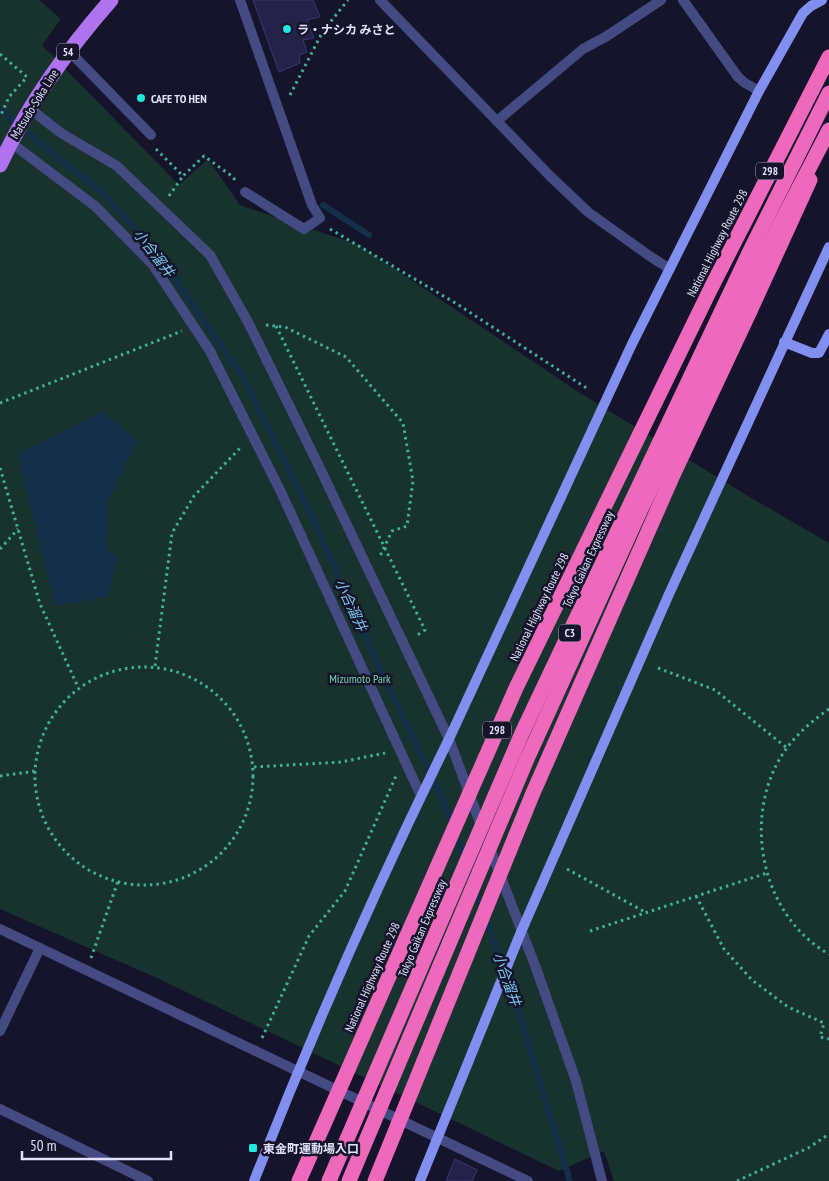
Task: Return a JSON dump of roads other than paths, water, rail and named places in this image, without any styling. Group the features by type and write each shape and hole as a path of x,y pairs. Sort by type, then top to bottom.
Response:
{"highway":[{"name":"National Highway Route 298","path":"299,1181 516,688 712,286 829,57"},
{"name":"Tokyo Gaikan Expressway","path":"329,1181 522,733 750,251 829,93"},
{"name":"C3","path":"349,1181 531,750 641,509 752,278 829,130"},
{"path":"375,1181 533,792 673,476 829,143"}],"main road":[{"name":"Matsudo-Soka Line","path":"0,164 28,110 69,51 111,0"}],"street":[{"path":"240,0 312,205 320,218 304,228 244,192"},
{"path":"380,0 588,212 670,269"},
{"path":"497,121 583,49 607,36 661,0"},
{"path":"683,0 738,77 759,91"},
{"path":"254,1181 298,1070 423,793 632,344 759,91 794,26 811,6 822,0"},
{"path":"69,51 151,135"},
{"path":"28,110 117,166 160,207 210,256 248,322 449,739 576,1081 602,1181"},
{"path":"11,140 95,206 153,265 210,351 281,492 402,754 423,793"},
{"path":"420,1181 521,932 669,594 829,247"},
{"path":"784,342 812,353 820,353 829,334"},
{"path":"0,929 528,1181"},
{"path":"0,1030 40,948"},
{"path":"0,1109 148,1181"}],"water":[{"path":"103,411 137,441 108,501 106,548 118,558 108,596 55,606 17,454"}],"waterway":[{"name":"小合溜井","path":"0,109 53,154 100,190 157,253 243,377 313,519 388,686 444,802 518,1010 570,1181"},
{"path":"323,205 369,235"}],"place":[{"name":"ラ・ナシカ みさと","path":"287,29"},
{"name":"CAFE TO HEN","path":"141,98"},
{"name":"東金町運動場入口","path":"253,1148"}],"park label":[{"name":"Mizumoto Park","path":"360,678"}]}
